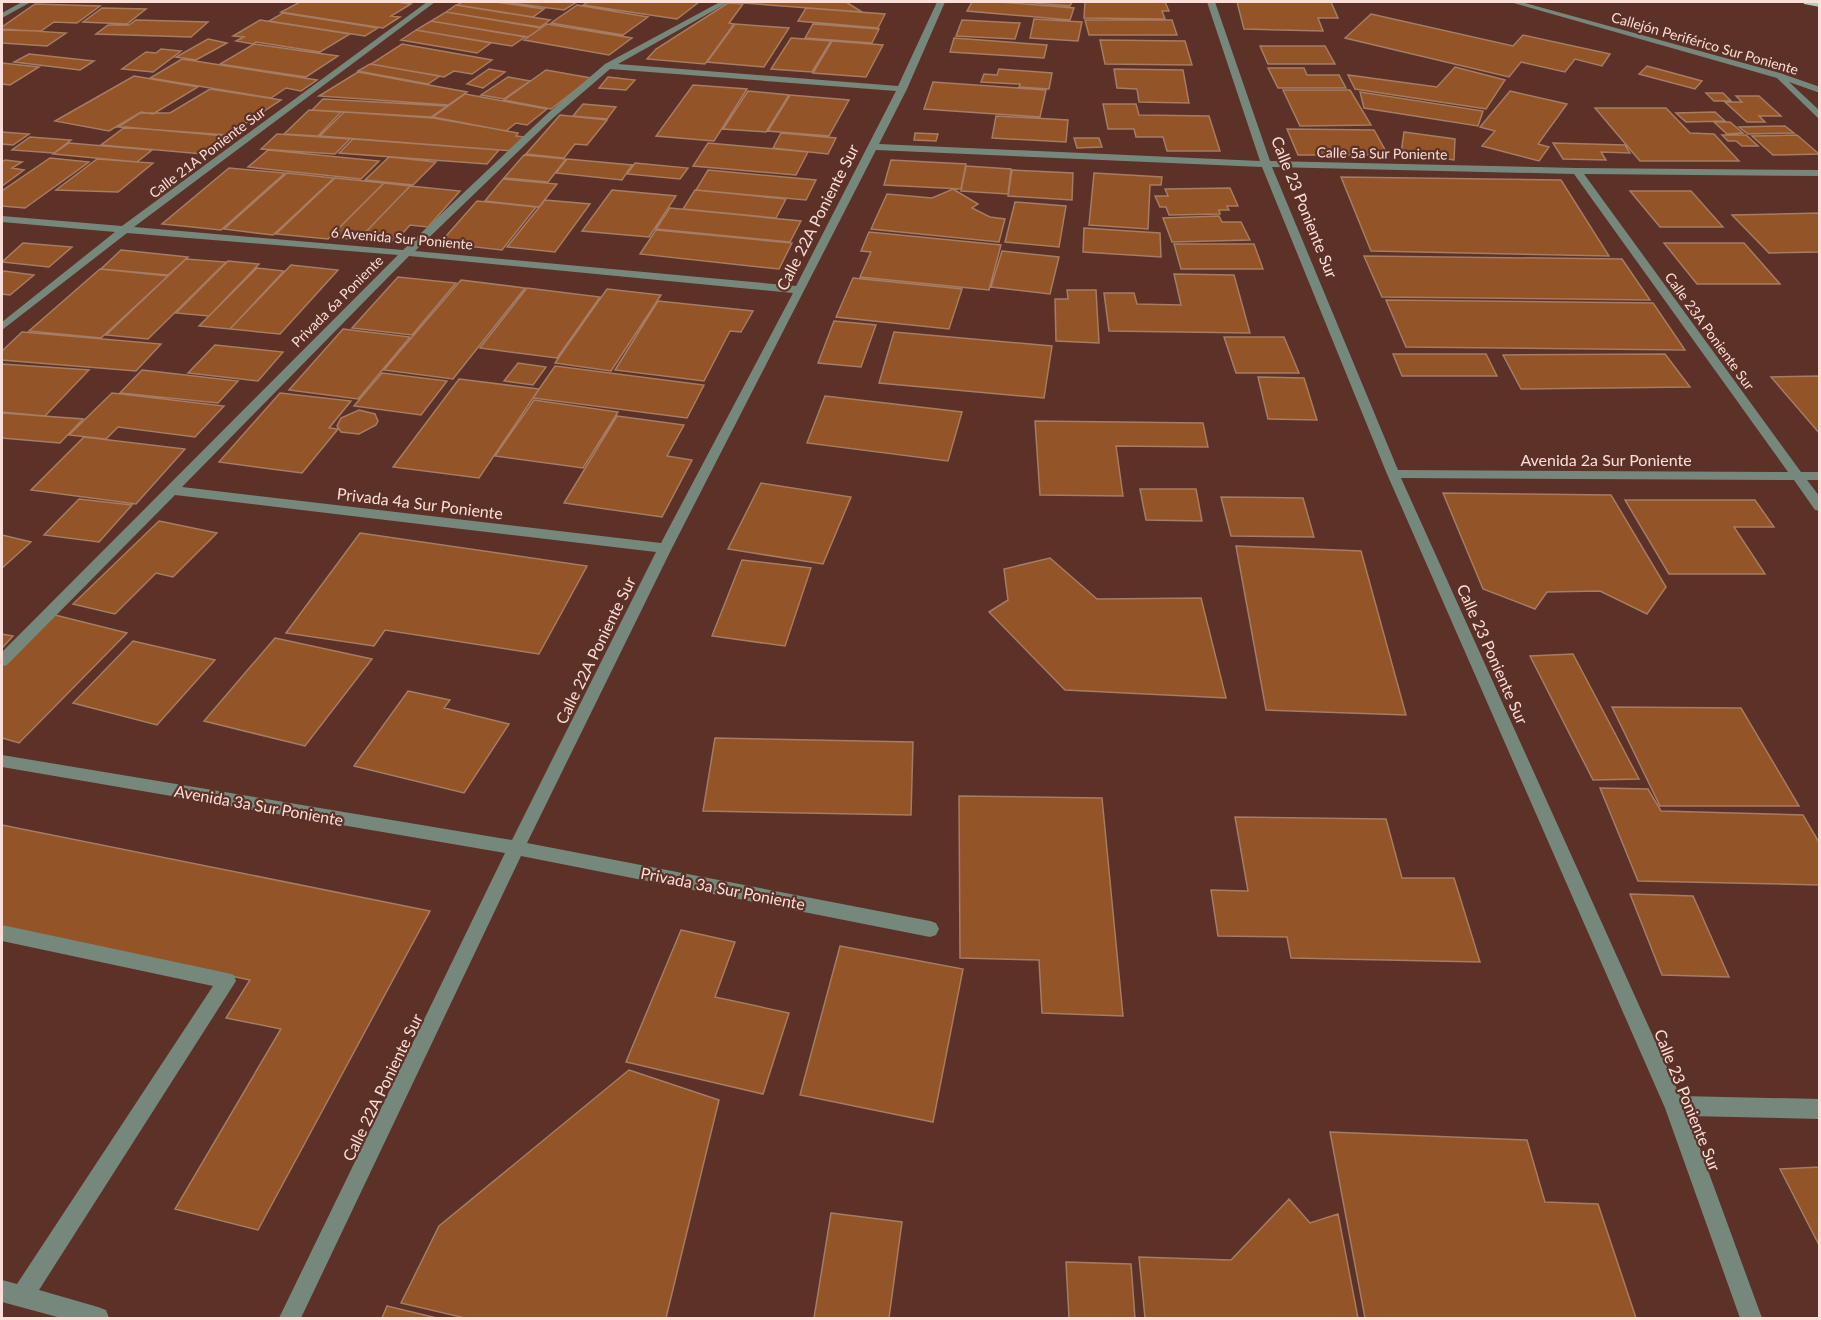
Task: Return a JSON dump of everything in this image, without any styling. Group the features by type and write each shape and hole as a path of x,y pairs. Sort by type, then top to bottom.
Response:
{"main road":[{"path":"1807,2 1820,5"}],"street":[{"path":"2,16 27,2"},
{"name":"Calle 21A Poniente Sur","path":"2,327 125,229 431,2"},
{"name":"Privada 6a Poniente","path":"2,661 406,253 550,116 608,66 725,2"},
{"name":"Calle 22A Poniente Sur","path":"290,1318 665,548 903,89 941,2"},
{"name":"Calle 23 Poniente Sur","path":"1211,2 1266,164 1393,474 1674,1106 1751,1318"},
{"name":"Callejón Periférico Sur Poniente","path":"1514,2 1777,75 1820,90"},
{"path":"608,66 903,89"},
{"path":"1777,75 1820,117"},
{"name":"Calle 5a Sur Poniente","path":"873,147 1266,164 1577,171 1820,173"},
{"name":"Calle 23A Poniente Sur","path":"1577,171 1820,507"},
{"name":"6 Avenida Sur Poniente","path":"2,219 406,253 800,290"},
{"name":"Avenida 2a Sur Poniente","path":"1393,474 1820,476"},
{"name":"Privada 4a Sur Poniente","path":"171,490 665,548"},
{"name":"Avenida 3a Sur Poniente","path":"2,761 517,848"},
{"name":"Privada 3a Sur Poniente","path":"517,848 930,929"},
{"path":"2,933 227,981 12,1294 98,1318"},
{"path":"1674,1106 1820,1109"}],"building":[{"path":"300,2 411,4 391,16 400,17 383,28 281,12"},
{"path":"462,2 496,2 544,9 533,17 457,5"},
{"path":"505,2 577,2 564,10"},
{"path":"588,2 699,2 677,19 583,5"},
{"path":"730,2 846,2 862,12"},
{"path":"972,2 1074,8 1070,20 967,11"},
{"path":"1022,2 1072,2 1070,6"},
{"path":"1085,2 1165,2 1169,11 1162,11 1165,19 1084,18"},
{"path":"1237,2 1331,2 1338,18 1318,18 1323,31 1244,29"},
{"path":"728,3 743,4 729,23 734,24 705,64 647,59 656,49"},
{"path":"35,4 100,6 77,23 54,22 41,31 2,30 2,27"},
{"path":"456,5 550,20 540,27 446,12"},
{"path":"577,5 648,17 623,35 551,23"},
{"path":"102,8 146,9 127,24 83,22"},
{"path":"806,8 885,14 878,28 798,21"},
{"path":"446,12 541,28 528,37 431,21"},
{"path":"283,13 378,28 365,36 269,21"},
{"path":"1371,14 1513,46 1523,35 1610,54 1602,66 1575,59 1565,72 1521,62 1509,77 1345,38"},
{"path":"1034,19 1082,22 1078,41 1030,38"},
{"path":"136,20 208,22 191,37 96,34 108,25 129,25"},
{"path":"260,20 350,34 320,52 236,41 244,37 233,36"},
{"path":"962,20 1020,23 1015,39 956,36"},
{"path":"1085,20 1172,20 1177,35 1089,35"},
{"path":"431,21 525,37 512,46 416,30"},
{"path":"547,24 632,38 609,55 524,40"},
{"path":"735,24 789,28 764,67 707,62"},
{"path":"813,24 879,29 872,43 805,38"},
{"path":"2,29 66,33 47,46 2,43"},
{"path":"416,30 491,43 477,53 401,40"},
{"path":"791,38 831,41 812,72 771,69"},
{"path":"954,38 1047,45 1044,58 950,52"},
{"path":"208,39 227,43 196,60 176,57"},
{"path":"1100,40 1185,41 1192,65 1105,64"},
{"path":"832,41 883,45 866,77 813,73"},
{"path":"254,44 338,56 306,77 220,64"},
{"path":"402,44 492,60 472,74 454,71 444,77 371,64"},
{"path":"1260,46 1325,46 1335,64 1268,64"},
{"path":"161,49 181,51 153,72 122,69 146,52 156,53"},
{"path":"29,54 94,61 80,70 14,62"},
{"path":"182,59 317,80 301,91 286,88 271,98 150,78"},
{"path":"2,63 39,67 10,85 2,84"},
{"path":"370,64 440,76 428,84 358,71"},
{"path":"1647,66 1702,81 1695,89 1639,74"},
{"path":"1455,67 1505,80 1486,109 1355,89 1348,75 1437,87"},
{"path":"1268,68 1304,68 1307,75 1339,75 1346,88 1278,88"},
{"path":"489,69 505,72 483,88 467,84"},
{"path":"999,69 1052,73 1049,89 1019,87 1020,84 981,82 984,74 997,75"},
{"path":"1114,69 1183,70 1189,103 1139,102 1137,89 1117,88"},
{"path":"546,70 591,78 551,109 504,100"},
{"path":"358,72 467,92 448,105 319,96"},
{"path":"134,76 198,87 153,114 141,112 109,131 55,121"},
{"path":"508,77 530,81 504,99 481,95"},
{"path":"608,77 635,80 626,90 599,88"},
{"path":"933,82 1046,90 1040,117 924,109"},
{"path":"693,85 747,89 714,141 656,136"},
{"path":"210,89 281,100 228,135 118,127 140,113 170,113"},
{"path":"1283,90 1350,90 1371,125 1300,126"},
{"path":"748,91 789,95 766,132 723,129"},
{"path":"1510,91 1567,104 1538,144 1549,147 1539,161 1482,146 1495,131 1480,127"},
{"path":"1360,92 1483,111 1478,126 1364,108"},
{"path":"1706,93 1723,93 1731,101 1714,101"},
{"path":"465,94 547,109 527,125 516,123 506,131 433,117"},
{"path":"790,95 849,100 829,136 768,131"},
{"path":"1736,96 1759,96 1781,116 1759,116 1765,122 1747,122 1725,102 1742,102"},
{"path":"323,99 447,106 431,117 312,110"},
{"path":"583,104 616,107 607,119 573,116"},
{"path":"1103,104 1136,104 1139,115 1209,116 1220,151 1167,151 1163,137 1136,137 1134,129 1108,129"},
{"path":"1595,108 1666,108 1690,133 1714,134 1739,161 1640,161"},
{"path":"309,110 341,112 318,136 284,134"},
{"path":"344,112 433,118 518,133 516,136 525,137 514,151 320,136"},
{"path":"1715,112 1725,121 1686,122 1676,113"},
{"path":"560,115 607,120 587,145 575,144 564,158 526,154"},
{"path":"996,116 1068,120 1066,142 992,138"},
{"path":"1714,122 1730,122 1743,133 1727,134"},
{"path":"1785,126 1794,133 1748,134 1739,127"},
{"path":"125,127 225,136 203,154 101,145"},
{"path":"1287,129 1374,130 1388,155 1298,155"},
{"path":"2,132 29,134 13,145 2,144"},
{"path":"1404,132 1455,139 1454,160 1401,153"},
{"path":"781,133 836,138 828,154 773,148"},
{"path":"915,133 938,134 936,141 914,140"},
{"path":"277,134 350,139 335,154 261,149"},
{"path":"1722,135 1746,135 1758,146 1742,146 1736,141 1728,141"},
{"path":"1797,135 1819,154 1773,155 1752,136"},
{"path":"30,137 71,140 54,153 12,150"},
{"path":"1074,138 1099,138 1102,147 1077,148"},
{"path":"353,139 499,150 487,164 339,153"},
{"path":"69,143 152,150 137,162 53,154"},
{"path":"708,143 808,152 796,175 693,166"},
{"path":"1553,143 1625,145 1630,153 1601,152 1606,160 1563,159"},
{"path":"268,150 379,161 361,179 248,167"},
{"path":"524,155 566,159 548,182 504,178"},
{"path":"389,157 436,162 413,185 365,180"},
{"path":"50,158 89,162 25,208 2,206 2,191"},
{"path":"97,159 153,163 118,192 56,190"},
{"path":"567,159 632,165 622,180 556,173"},
{"path":"5,160 22,162 12,168 24,170 2,186 2,162"},
{"path":"891,160 966,164 961,189 884,185"},
{"path":"635,163 688,168 680,179 627,174"},
{"path":"966,166 1011,169 1008,194 961,191"},
{"path":"229,168 285,173 221,230 162,224"},
{"path":"708,170 816,180 806,200 696,190"},
{"path":"1012,170 1073,173 1072,200 1008,196"},
{"path":"287,173 334,178 273,235 224,229"},
{"path":"1094,173 1162,177 1161,185 1150,185 1148,229 1089,225"},
{"path":"1341,177 1561,180 1609,256 1371,251"},
{"path":"335,178 384,183 328,239 276,234"},
{"path":"503,179 557,184 539,207 485,201"},
{"path":"384,183 410,186 358,240 330,237"},
{"path":"410,186 460,191 428,227 410,225 396,241 361,237"},
{"path":"1230,188 1238,206 1227,206 1229,210 1219,210 1220,214 1169,215 1166,207 1160,207 1155,196 1168,196 1165,189"},
{"path":"953,189 978,204 972,208 990,217 1005,219 999,242 871,229 887,194 932,198"},
{"path":"612,190 676,196 649,237 582,231"},
{"path":"695,190 786,199 776,218 683,209"},
{"path":"1630,191 1691,191 1723,227 1660,227"},
{"path":"545,200 590,204 555,252 507,247"},
{"path":"477,201 536,207 502,250 440,243"},
{"path":"1015,202 1066,206 1059,247 1005,242"},
{"path":"670,208 801,221 790,242 656,229"},
{"path":"1820,213 1820,252 1769,253 1732,215"},
{"path":"1219,216 1222,222 1241,222 1250,240 1172,242 1163,218"},
{"path":"1084,228 1160,233 1161,257 1083,252"},
{"path":"656,230 792,243 779,269 640,254"},
{"path":"869,232 1001,245 989,290 860,277 871,252 861,251"},
{"path":"23,243 72,247 49,267 2,262"},
{"path":"1664,243 1744,243 1780,284 1697,284"},
{"path":"1174,244 1254,244 1263,269 1181,269"},
{"path":"121,250 188,257 168,275 101,269"},
{"path":"1002,251 1059,257 1050,294 991,287"},
{"path":"1364,256 1622,259 1650,300 1382,297"},
{"path":"186,259 226,262 148,339 106,335"},
{"path":"228,261 259,264 209,316 176,313"},
{"path":"291,265 338,270 280,334 230,329"},
{"path":"257,268 284,271 230,329 199,326"},
{"path":"100,269 168,276 101,338 29,331"},
{"path":"4,271 34,275 10,295 2,294 2,273"},
{"path":"1174,274 1234,275 1250,333 1109,331 1104,293 1134,293 1137,304 1181,305"},
{"path":"398,277 456,283 412,335 352,328"},
{"path":"853,278 962,289 949,329 836,317"},
{"path":"461,280 525,288 453,379 384,370"},
{"path":"527,288 600,297 557,358 480,348"},
{"path":"607,289 661,295 611,371 555,363"},
{"path":"1067,290 1096,290 1099,343 1056,341 1055,299 1068,299"},
{"path":"1386,300 1653,303 1685,350 1406,347"},
{"path":"658,301 753,311 741,332 730,331 704,381 615,370"},
{"path":"834,321 876,325 861,367 818,363"},
{"path":"343,329 410,337 358,399 289,390"},
{"path":"22,332 161,344 136,371 2,360 2,351"},
{"path":"894,332 1052,346 1044,398 879,383"},
{"path":"1224,337 1284,337 1299,373 1236,373"},
{"path":"215,345 283,352 258,381 188,373"},
{"path":"1393,354 1486,354 1497,376 1402,376"},
{"path":"1665,354 1690,387 1521,389 1503,355"},
{"path":"518,363 546,367 533,385 504,381"},
{"path":"2,364 89,370 45,416 2,412"},
{"path":"555,366 704,385 687,418 533,398"},
{"path":"142,370 238,381 218,403 120,393"},
{"path":"382,373 447,381 421,415 354,406"},
{"path":"1820,376 1820,434 1771,377"},
{"path":"1258,377 1304,378 1317,420 1268,419"},
{"path":"459,379 539,389 479,478 393,467"},
{"path":"112,393 224,406 195,437 118,427 106,439 69,435"},
{"path":"280,393 351,401 329,428 338,429 302,473 219,462"},
{"path":"825,396 962,412 948,461 807,443"},
{"path":"534,400 618,412 583,468 495,456"},
{"path":"359,410 375,414 378,421 376,425 359,434 341,432 337,426 341,418"},
{"path":"2,413 83,419 60,443 2,438"},
{"path":"617,416 684,425 667,456 692,460 662,517 564,503"},
{"path":"1035,421 1203,423 1208,447 1116,446 1123,496 1040,495"},
{"path":"84,437 185,449 136,504 31,490"},
{"path":"761,483 851,497 823,564 728,549"},
{"path":"1140,489 1196,489 1202,521 1146,520"},
{"path":"1443,493 1611,495 1666,587 1647,614 1600,591 1547,592 1535,609 1483,589"},
{"path":"1221,497 1303,498 1314,537 1231,536"},
{"path":"79,499 132,505 99,542 44,535"},
{"path":"1625,500 1755,500 1774,527 1734,527 1765,574 1669,574"},
{"path":"159,521 217,533 173,577 156,573 115,614 73,604"},
{"path":"360,533 587,566 539,654 385,630 374,646 286,633"},
{"path":"2,535 31,542 2,568"},
{"path":"1236,546 1361,551 1406,715 1266,710"},
{"path":"1050,558 1097,599 1201,598 1226,698 1065,690 989,612 1008,600 1004,569"},
{"path":"742,560 811,568 785,646 712,636"},
{"path":"55,615 127,633 19,743 2,738 2,666"},
{"path":"2,634 13,636 2,648"},
{"path":"275,638 372,659 305,746 204,721"},
{"path":"133,641 215,660 157,725 73,703"},
{"path":"1573,654 1639,779 1593,780 1530,656"},
{"path":"408,691 450,700 444,708 509,724 464,793 354,766"},
{"path":"1612,707 1741,708 1799,806 1660,806"},
{"path":"715,738 913,742 911,815 703,811"},
{"path":"1600,788 1648,789 1661,811 1803,815 1820,844 1820,885 1638,881"},
{"path":"959,796 1102,798 1123,1016 1042,1013 1039,960 960,958"},
{"path":"1235,817 1386,819 1402,878 1454,878 1480,962 1291,958 1287,937 1218,936 1211,890 1248,891"},
{"path":"2,825 430,911 258,1230 175,1209 281,1029 226,1018 250,980 2,928"},
{"path":"1630,894 1693,896 1729,977 1662,975"},
{"path":"681,930 735,942 715,997 789,1013 763,1094 626,1062"},
{"path":"840,946 963,969 933,1122 800,1095"},
{"path":"629,1070 719,1100 666,1318 465,1318 401,1303 439,1226"},
{"path":"1330,1132 1527,1140 1545,1202 1598,1204 1636,1318 1365,1318"},
{"path":"1820,1167 1820,1247 1780,1169"},
{"path":"1289,1199 1310,1223 1338,1214 1358,1318 1145,1318 1139,1257 1231,1260"},
{"path":"831,1213 902,1222 889,1318 814,1318"},
{"path":"1066,1262 1131,1264 1135,1318 1069,1318"},
{"path":"387,1306 437,1318 382,1318"}]}
